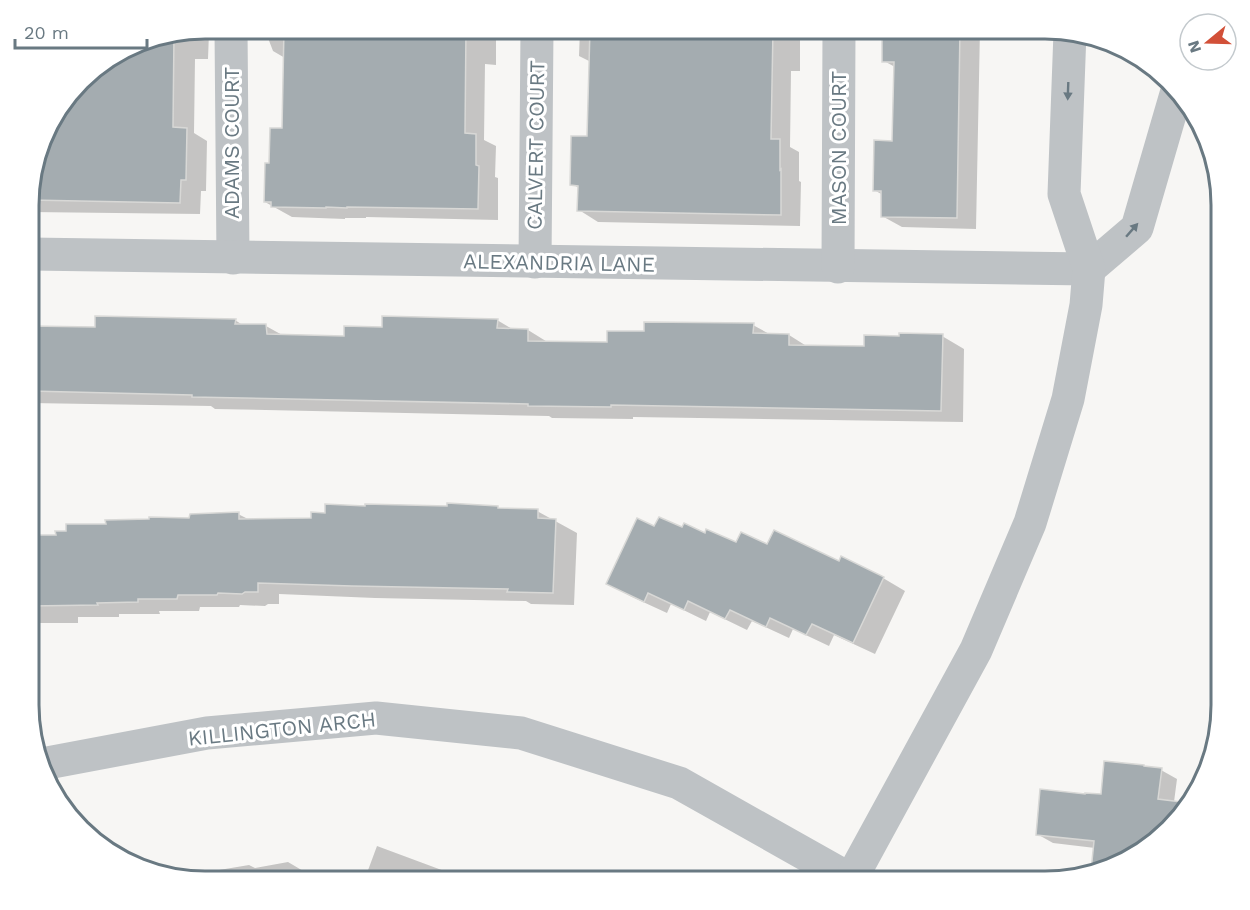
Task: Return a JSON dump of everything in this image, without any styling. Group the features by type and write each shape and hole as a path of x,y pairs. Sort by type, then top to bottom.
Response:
{"street":[{"name":"ADAMS COURT","path":"231,39 233,258"},
{"name":"CALVERT COURT","path":"535,262 537,39"},
{"name":"MASON COURT","path":"838,267 839,39"},
{"path":"856,871 976,650 1030,523 1068,399 1086,305 1089,269 1064,194 1070,41"},
{"path":"1089,269 1137,228 1174,101"},
{"name":"ALEXANDRIA LANE","path":"39,255 1089,269"},
{"name":"KILLINGTON ARCH","path":"50,763 207,734 376,718 521,733 679,783 833,871"}],"building":[{"path":"284,39 466,39 465,133 476,134 476,165 479,166 478,209 271,207 271,202 264,202 265,163 269,163 270,128 282,128"},
{"path":"590,39 773,39 771,139 780,139 781,215 577,211 578,186 570,185 571,136 587,136"},
{"path":"882,39 960,39 957,218 881,217 881,191 873,191 874,140 892,141 894,62 882,62"},
{"path":"174,42 173,127 187,128 186,180 181,180 180,203 39,200 40,184 48,152 61,122 80,96 96,80 122,61"},
{"path":"95,316 236,319 235,324 266,324 267,334 344,336 344,326 382,327 382,316 498,319 497,328 528,329 528,341 607,342 607,331 644,331 644,322 754,323 753,333 789,334 789,345 864,346 864,335 943,334 941,411 611,405 611,407 528,406 528,404 39,391 39,326 95,327"},
{"path":"447,503 538,509 538,518 556,519 553,593 507,592 508,589 258,583 258,592 242,594 178,595 177,599 138,599 138,602 97,603 98,605 39,606 39,535 56,535 55,531 66,531 66,524 106,524 105,520 149,519 149,517 189,518 190,514 239,512 239,519 311,518 311,512 325,513 325,504 447,506"},
{"path":"659,517 682,527 684,523 705,533 706,529 736,542 741,532 767,544 774,530 839,561 841,556 884,577 853,643 812,624 806,635 770,618 766,627 730,610 725,619 688,601 684,610 648,593 644,602 606,584 637,518 654,526"},
{"path":"1104,761 1162,768 1158,799 1180,802 1154,830 1137,843 1118,854 1092,864 1094,841 1036,835 1040,789 1101,794"}]}
